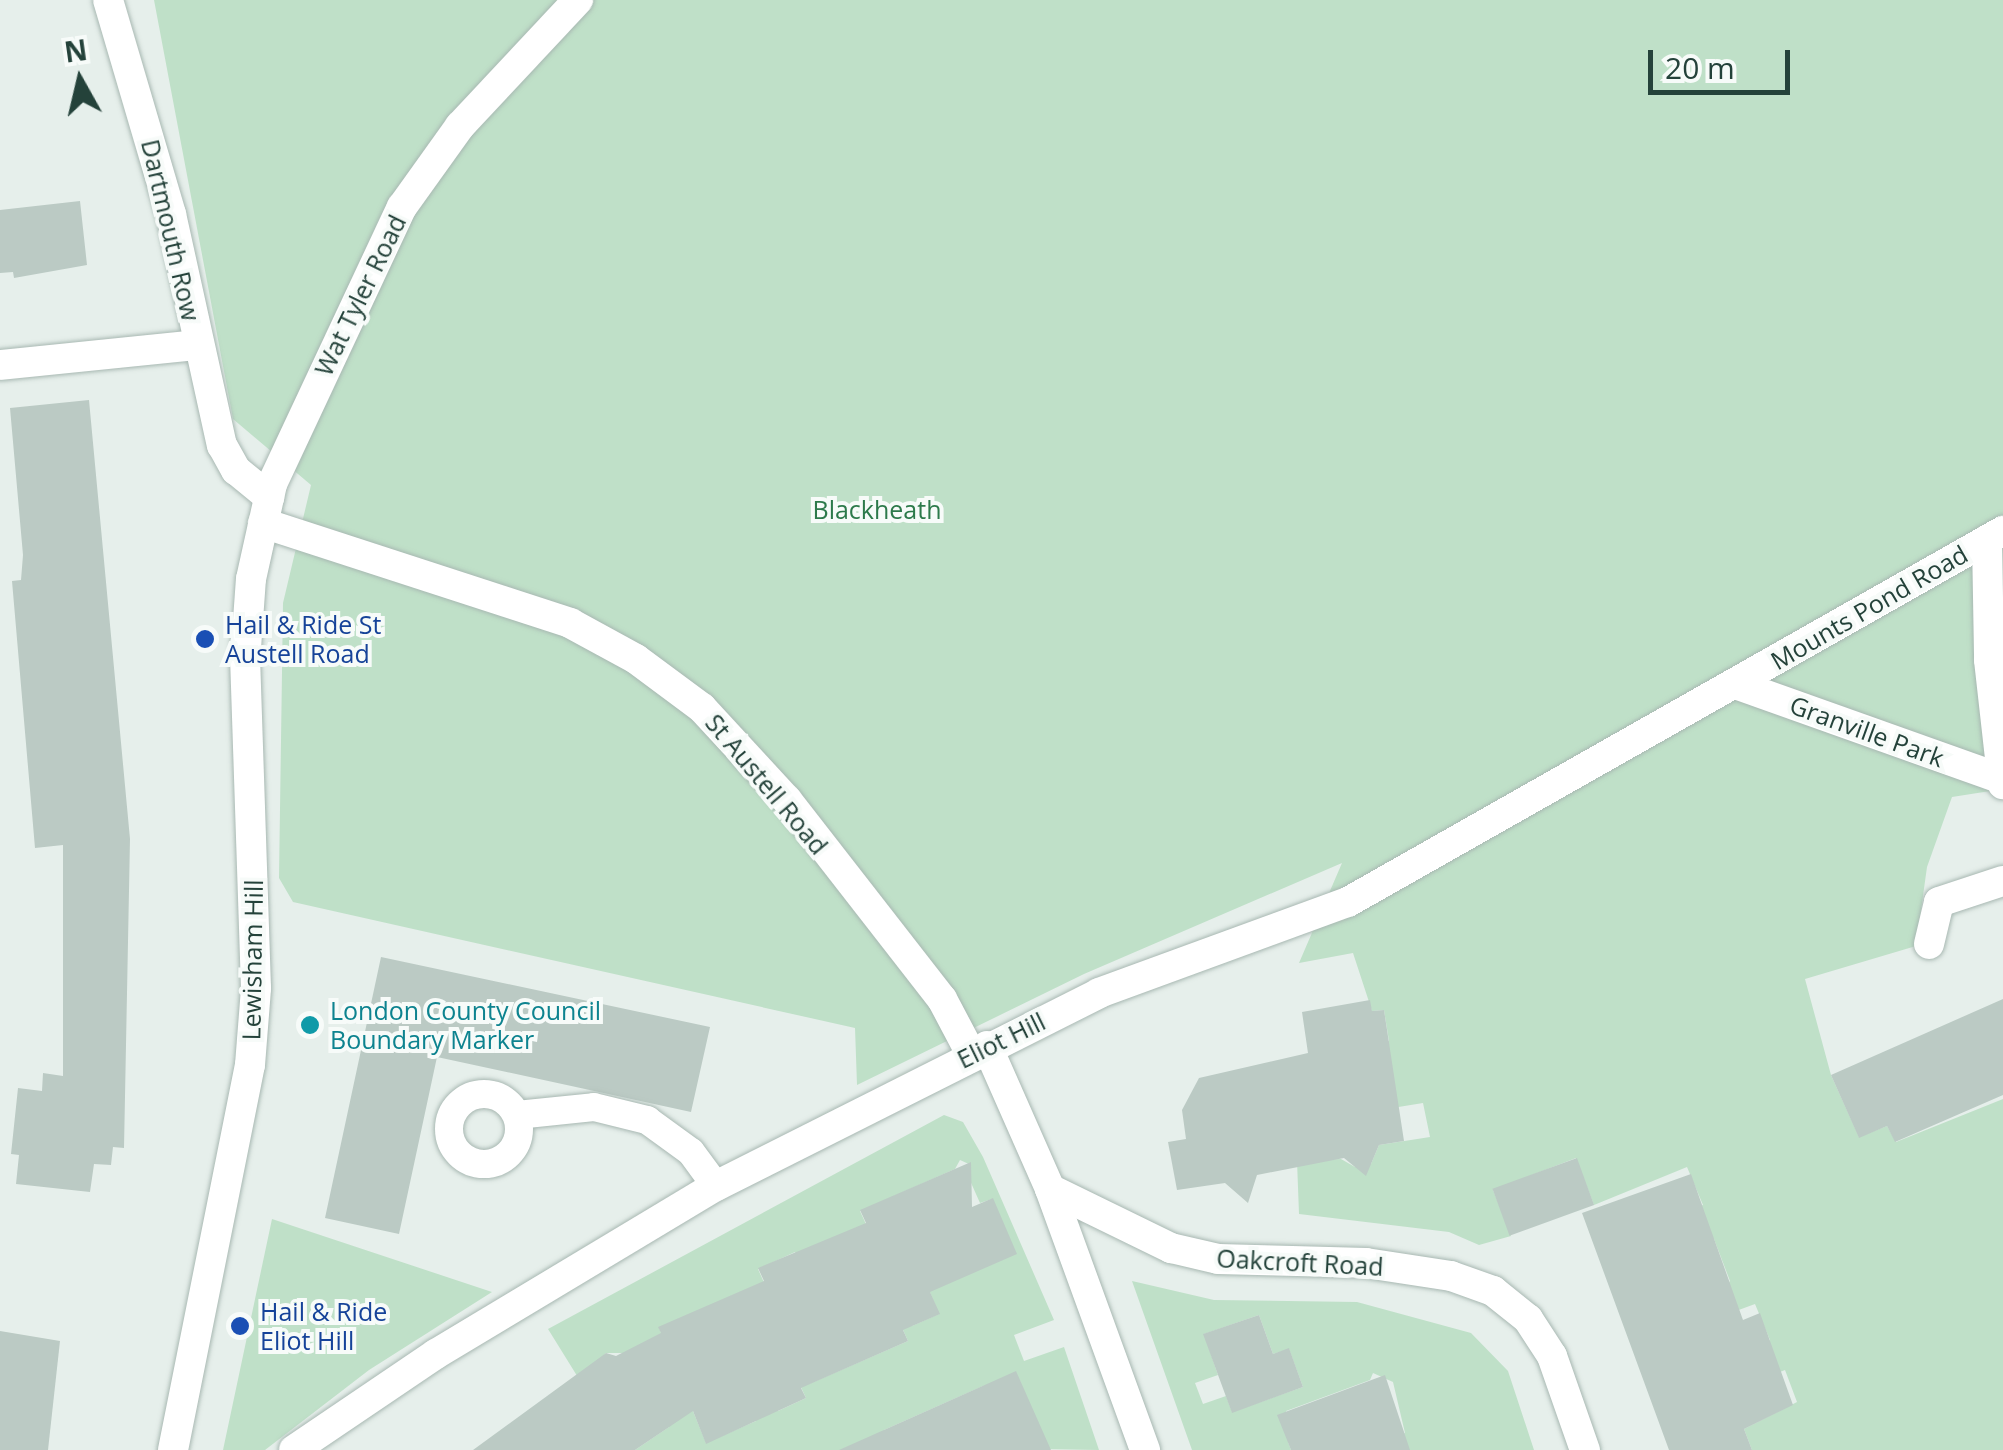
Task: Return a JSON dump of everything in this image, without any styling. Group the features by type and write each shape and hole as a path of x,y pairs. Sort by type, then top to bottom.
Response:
{"street":[{"name":"Dartmouth Row","path":"108,0 171,214 198,345"},
{"name":"Wat Tyler Road","path":"266,510 368,270 402,207 460,126 578,0"},
{"path":"0,364 198,345 222,446 266,510"},
{"name":"St Austell Road","path":"266,510 570,624 636,659 702,708 787,800 979,1050 1050,1190 1145,1450"},
{"name":"Lewisham Hill","path":"173,1450 250,1065 256,988 245,662 266,510"},
{"name":"Mounts Pond Road","path":"1735,684 1995,536"},
{"name":"Granville Park","path":"1735,684 2001,781 1995,536"},
{"name":"Eliot Hill","path":"294,1450 436,1354 716,1186 979,1050 1098,994 1348,902 1735,684"},
{"path":"1929,944 1939,902 2003,881"},
{"name":"Oakcroft Road","path":"1050,1190 1170,1248 1218,1259 1366,1262 1450,1276 1493,1292 1528,1320 1552,1356 1585,1450"}],"lane":[{"path":"517,1115 594,1107 648,1120 691,1152 716,1186"}],"green space":[{"name":"Blackheath","path":"154,0 2003,0 2003,789 1952,797 1927,867 1916,946 1805,979 1831,1075 1859,1137 1887,1126 1896,1142 2003,1099 2003,1450 1752,1450 1744,1429 1797,1402 1785,1370 1731,1391 1770,1340 1755,1304 1706,1322 1730,1281 1714,1239 1669,1217 1703,1205 1687,1167 1594,1205 1576,1158 1493,1190 1511,1236 1479,1245 1449,1232 1299,1214 1297,1161 1341,1159 1355,1167 1371,1164 1379,1145 1430,1137 1423,1103 1380,1110 1380,1042 1389,1041 1384,1010 1372,1011 1353,953 1299,963 1342,863 1084,974 857,1085 855,1028 293,902 279,878 283,603 311,485 233,419"},
{"path":"944,1115 963,1122 983,1157 1054,1320 1014,1335 1024,1361 1064,1347 1099,1450 1041,1449 1020,1381 983,1386 884,1430 892,1450 635,1450 669,1427 623,1353 606,1353 579,1379 548,1329","holes":["960,1160 971,1165 968,1176 980,1203 992,1199 926,1283 939,1314 912,1326 860,1211 955,1169","857,1227 908,1341 809,1384 758,1269 795,1252 801,1264","754,1286 806,1398 778,1411 766,1385 744,1394 756,1421 706,1443 659,1328"]},
{"path":"272,1219 492,1292 369,1370 265,1450 223,1450"},
{"path":"1132,1281 1214,1300 1357,1302 1471,1333 1508,1371 1534,1450 1359,1450 1405,1433 1393,1382 1373,1373 1370,1380 1286,1411 1295,1439 1288,1442 1291,1450 1192,1450","holes":["1259,1315 1273,1354 1289,1349 1303,1387 1232,1412 1226,1396 1203,1404 1195,1383 1218,1375 1204,1334"]}],"building":[{"path":"80,201 87,265 14,278 13,272 0,273 0,210"},
{"path":"89,400 130,839 124,1148 113,1147 111,1165 94,1164 90,1192 16,1184 19,1155 11,1154 18,1088 42,1091 43,1073 63,1076 63,845 35,848 12,581 21,580 23,555 10,408"},
{"path":"381,957 710,1027 691,1112 437,1057 399,1234 325,1218"},
{"path":"2003,999 2003,1095 1895,1142 1887,1126 1859,1138 1831,1075"},
{"path":"1370,1000 1372,1011 1384,1010 1404,1141 1379,1145 1366,1176 1344,1158 1257,1175 1248,1203 1225,1183 1177,1190 1168,1142 1186,1139 1182,1110 1199,1078 1308,1053 1302,1012"},
{"path":"1577,1158 1594,1205 1510,1236 1492,1189"},
{"path":"971,1162 972,1207 993,1198 1017,1254 930,1292 940,1314 903,1330 908,1341 801,1388 806,1398 706,1444 693,1411 635,1450 473,1450 606,1353 616,1356 661,1333 658,1327 764,1281 758,1268 866,1223 860,1210"},
{"path":"1691,1174 1743,1320 1760,1313 1793,1405 1744,1429 1752,1450 1669,1450 1582,1213"},
{"path":"1259,1315 1273,1354 1289,1348 1303,1387 1232,1413 1203,1334"},
{"path":"0,1331 60,1341 48,1450 0,1450"},
{"path":"1016,1371 1051,1450 839,1450 940,1405"},
{"path":"1385,1375 1410,1450 1291,1450 1277,1415"}],"place":[{"name":"Hail & Ride St Austell Road","path":"205,639"},
{"name":"London County Council Boundary Marker","path":"310,1025"},
{"name":"Hail & Ride Eliot Hill","path":"240,1326"}]}
